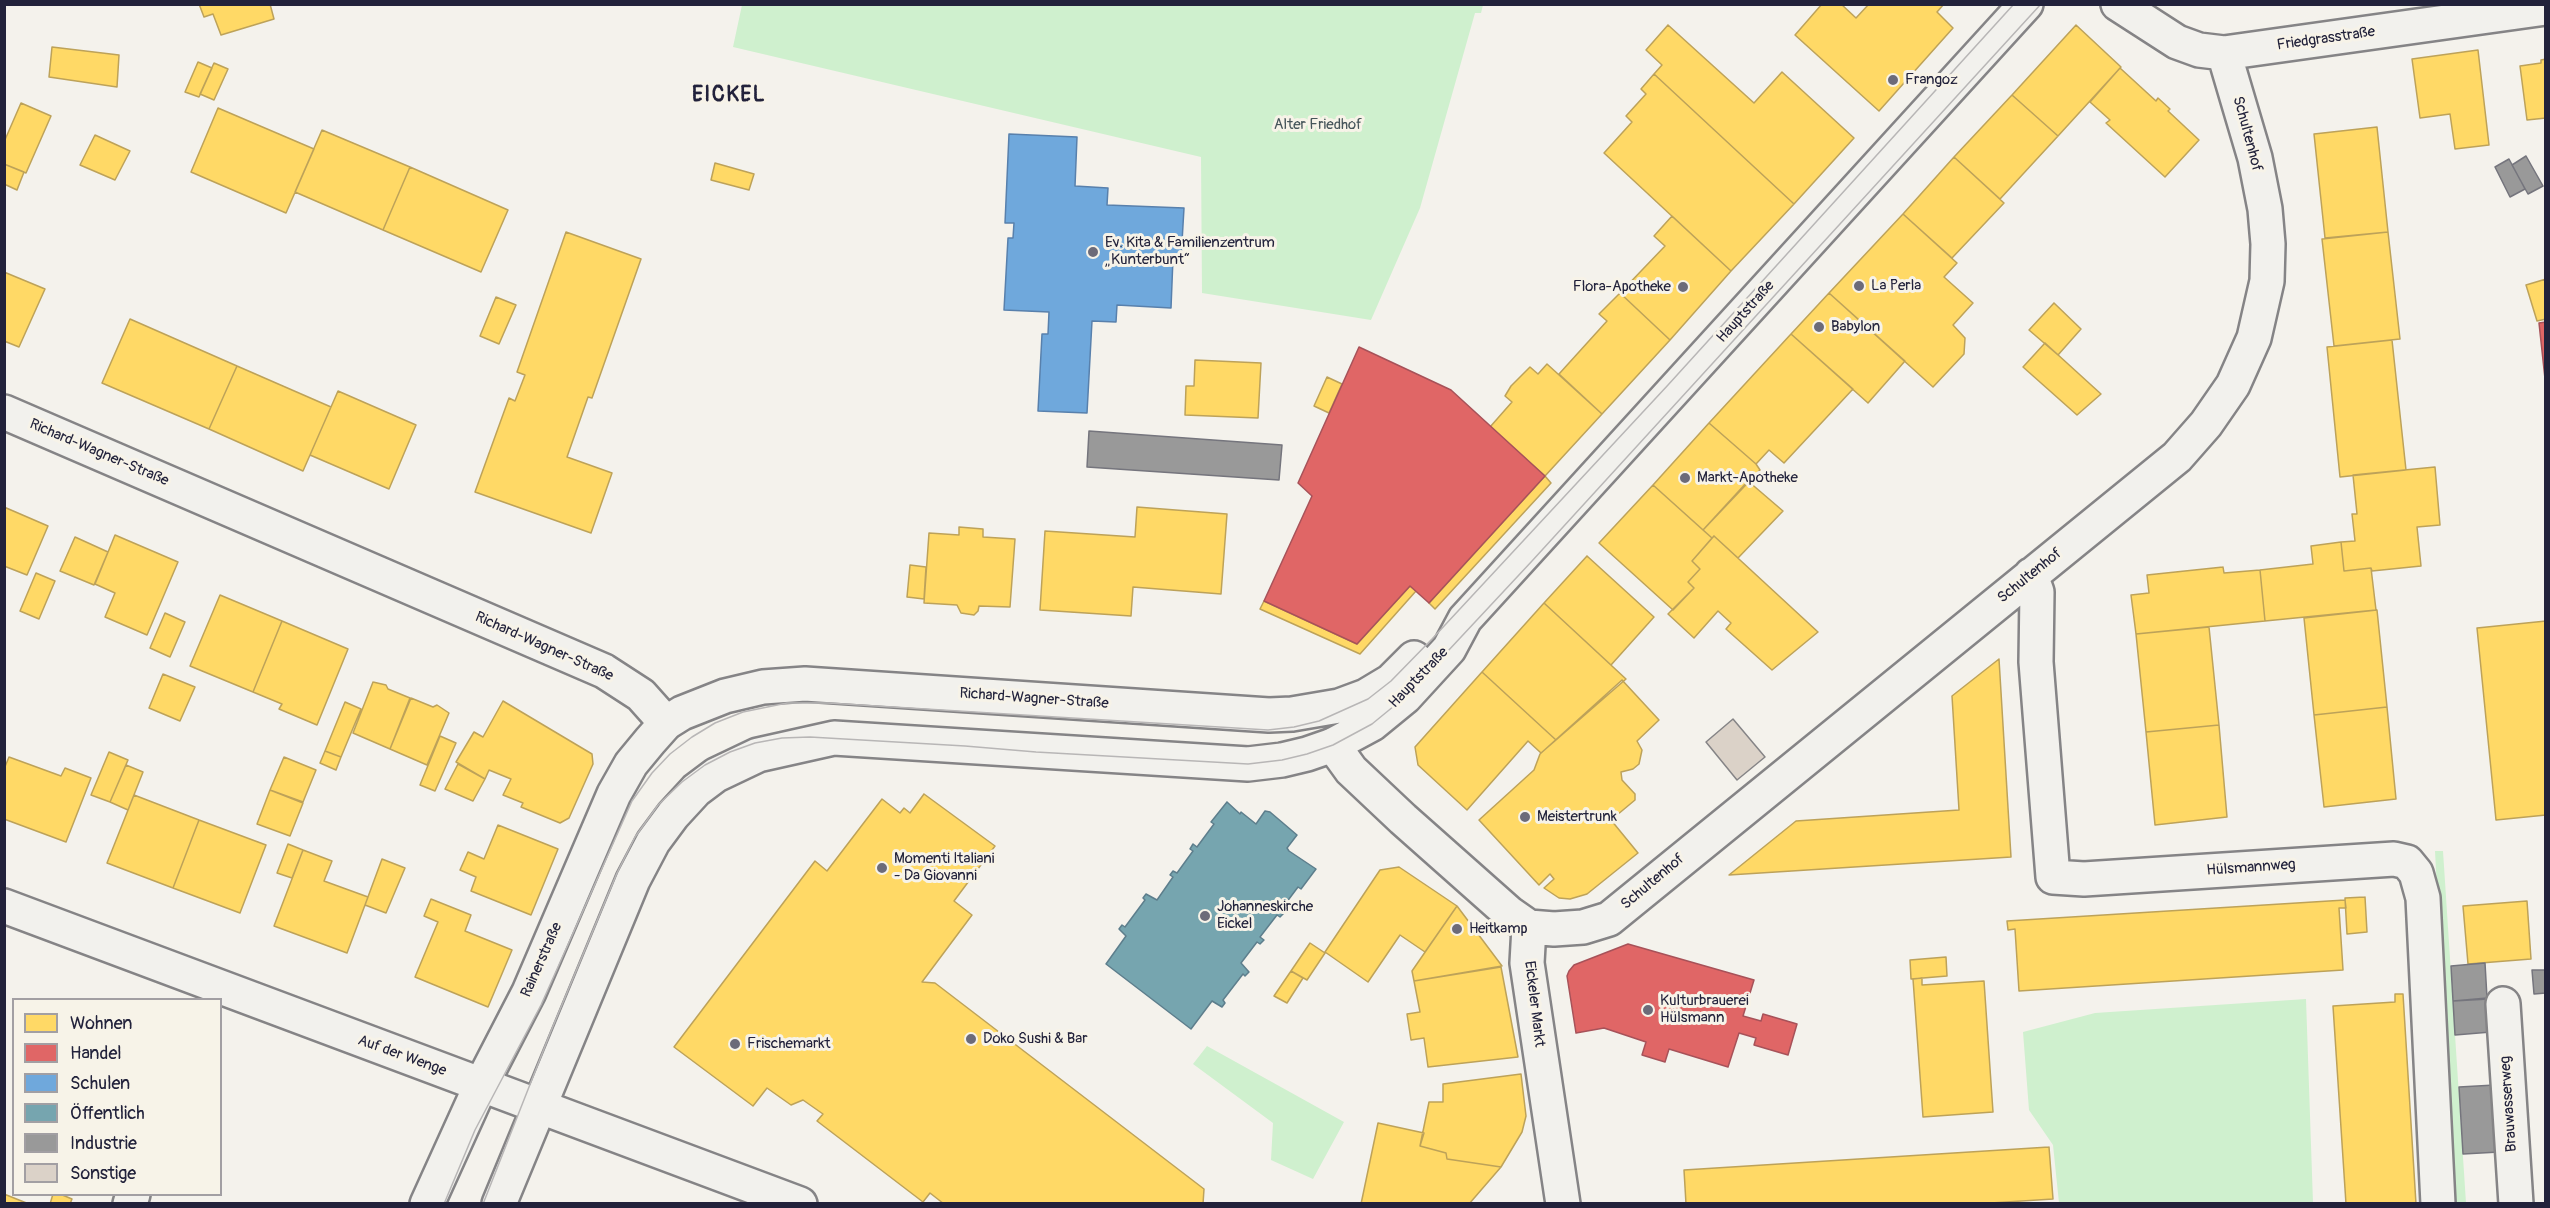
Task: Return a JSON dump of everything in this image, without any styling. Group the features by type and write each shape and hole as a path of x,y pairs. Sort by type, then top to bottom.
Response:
{"street":[{"name":"Hauptstraße","path":"1333,745 1372,724 1405,698 1449,649 1465,619 2026,4"},
{"name":"Friedgrasstraße","path":"2118,4 2177,42 2199,50 2224,53 2546,8"},
{"name":"Schultenhof","path":"1529,927 1554,929 1583,927 1609,919 2177,457 2206,424 2233,385 2254,338 2267,281 2268,244 2265,209 2255,158 2224,53"},
{"name":"Richard-Wagner-Straße","path":"4,412 604,671 641,695 666,723 681,713 725,696 763,687 805,684 1269,715 1316,712"},
{"name":"Hülsmannweg","path":"2031,575 2037,592 2036,662 2054,877 2084,879 2394,859 2407,862 2416,873 2423,898 2426,932 2438,1203"},
{"name":"Hauptstraße","path":"1316,712 1366,696 1391,681 1432,639 1465,619"},
{"name":"Rainerstraße","path":"427,1203 481,1085 528,992 614,794 631,764 666,723"},
{"path":"499,1203 620,912 652,842 696,790 716,775 758,755 834,738 1248,764 1282,760 1333,745 1351,770 1403,819 1509,913 1529,927"},
{"name":"Auf der Wenge","path":"4,906 211,993 481,1085 784,1200"},
{"name":"Eickeler Markt","path":"1529,927 1527,963 1563,1203"},
{"name":"Brauwasserweg","path":"2503,1004 2516,1203"}],"green space":[{"name":"Alter Friedhof","path":"742,4 1483,5 1481,13 1475,13 1420,208 1371,320 1202,293 1201,157 733,47"},
{"path":"2435,851 2443,851 2466,1203 2453,1203"},
{"path":"2306,999 2313,1203 2059,1203 2053,1145 2029,1110 2023,1032 2095,1013"},
{"path":"1207,1046 1344,1122 1313,1179 1271,1160 1273,1123 1193,1064"}],"building: Wohnen":[{"path":"199,4 270,4 274,19 221,35 213,14 204,17"},
{"path":"1822,4 1841,4 1856,18 1869,4 1944,4 1937,12 1953,28 1879,111 1795,35"},
{"path":"1668,25 1754,103 1782,72 1854,138 1794,204 1654,74 1662,65 1646,50"},
{"path":"2076,25 2121,67 2058,136 2012,95"},
{"path":"52,47 119,55 117,87 49,77"},
{"path":"2478,50 2489,145 2455,149 2450,114 2420,118 2412,59"},
{"path":"2546,59 2546,118 2527,120 2520,66 2541,63 2541,60"},
{"path":"198,62 212,68 199,97 185,92"},
{"path":"214,63 228,69 214,100 200,94"},
{"path":"2120,68 2156,101 2158,98 2170,109 2168,111 2199,140 2165,177 2106,123 2110,120 2090,102"},
{"path":"1654,74 1794,204 1731,271 1604,153 1632,122 1626,116 1646,94 1641,89"},
{"path":"2012,95 2058,136 2000,199 1954,157"},
{"path":"21,103 51,116 26,173 4,164 4,142"},
{"path":"218,108 314,149 286,213 191,172"},
{"path":"2377,127 2388,232 2325,238 2314,134"},
{"path":"322,130 410,167 383,230 295,192"},
{"path":"95,135 130,151 115,180 80,165"},
{"path":"1954,157 2004,203 1952,258 1903,214"},
{"path":"715,163 754,174 749,190 711,180"},
{"path":"4,164 24,172 17,190 4,184"},
{"path":"410,167 508,210 481,272 383,230"},
{"path":"1903,214 1957,263 1944,277 1973,303 1953,325 1965,338 1964,354 1933,387 1829,293"},
{"path":"1672,216 1731,271 1670,340 1620,293 1665,246 1654,236"},
{"path":"566,232 641,259 592,398 588,397 567,457 612,473 591,533 475,492 509,398 515,401 525,375 517,372"},
{"path":"2388,232 2400,339 2334,346 2322,239"},
{"path":"4,272 45,289 19,347 4,341"},
{"path":"2546,279 2546,319 2537,321 2526,285"},
{"path":"1620,293 1670,340 1602,414 1559,374 1607,321 1599,314"},
{"path":"1829,293 1905,361 1868,403 1791,334"},
{"path":"496,297 516,305 499,344 480,336"},
{"path":"2054,303 2081,329 2058,355 2029,330"},
{"path":"130,319 237,366 209,429 102,383"},
{"path":"1791,334 1853,389 1784,463 1769,450 1756,464 1709,423"},
{"path":"2392,340 2406,470 2340,477 2327,347"},
{"path":"2045,343 2101,394 2077,415 2023,367"},
{"path":"1195,360 1261,363 1258,418 1185,415 1186,386 1194,386"},
{"path":"1547,364 1602,414 1545,476 1490,427 1512,402 1505,396 1511,386 1530,367 1538,374"},
{"path":"237,366 331,407 303,471 209,429"},
{"path":"1327,377 1342,384 1329,413 1314,406"},
{"path":"338,391 416,425 389,489 310,455"},
{"path":"1709,423 1760,470 1703,530 1653,485"},
{"path":"2435,467 2440,525 2417,527 2421,566 2372,571 2371,568 2344,571 2341,542 2355,541 2352,514 2357,514 2353,475"},
{"path":"1545,476 1551,483 1435,609 1429,603"},
{"path":"1748,481 1783,511 1738,558 1714,536 1712,538 1703,530"},
{"path":"1653,485 1712,538 1692,561 1700,569 1688,582 1694,588 1673,610 1599,543"},
{"path":"4,507 48,526 27,575 4,566"},
{"path":"1137,507 1227,514 1221,594 1133,587 1131,616 1040,610 1045,531 1135,537"},
{"path":"959,527 983,529 983,537 1015,539 1010,607 979,606 974,615 961,613 957,605 924,603 929,533 959,535"},
{"path":"115,535 178,562 147,635 105,617 115,593 95,584"},
{"path":"1714,536 1818,632 1772,670 1726,629 1731,623 1718,611 1694,638 1668,614 1694,588 1688,582 1700,569 1692,561"},
{"path":"75,537 108,552 94,585 60,571"},
{"path":"2341,542 2344,571 2371,568 2376,610 2265,621 2260,570 2313,564 2311,546"},
{"path":"1587,556 1654,617 1611,665 1544,603"},
{"path":"910,565 926,567 924,599 907,597"},
{"path":"2223,567 2224,573 2260,570 2265,621 2136,634 2131,595 2149,593 2147,575"},
{"path":"36,573 55,581 39,619 20,611"},
{"path":"1410,586 1416,591 1360,654 1260,609 1264,601 1357,644"},
{"path":"220,595 282,621 253,692 190,666"},
{"path":"1544,603 1626,679 1556,740 1482,672"},
{"path":"2377,610 2387,707 2314,715 2304,618"},
{"path":"165,613 185,622 170,657 150,648"},
{"path":"282,621 348,649 317,725 279,709 282,704 253,692"},
{"path":"2546,621 2546,815 2496,820 2477,628"},
{"path":"2209,627 2219,725 2146,732 2136,634"},
{"path":"1999,659 2011,857 1729,875 1796,821 1959,810 1952,696"},
{"path":"1482,672 1556,740 1541,753 1528,741 1467,810 1418,765 1415,747"},
{"path":"163,674 195,687 180,721 149,708"},
{"path":"1622,680 1659,720 1637,741 1642,750 1639,764 1633,769 1621,772 1622,780 1635,794 1635,800 1611,820 1638,853 1587,894 1570,899 1559,898 1544,888 1554,879 1550,874 1539,885 1479,820 1534,770 1540,754"},
{"path":"373,682 386,685 388,689 410,698 390,749 353,733"},
{"path":"411,698 433,707 437,705 449,713 427,765 390,749"},
{"path":"503,701 592,754 593,764 569,818 560,823 521,807 523,803 503,795 511,779 489,770 485,779 456,762 474,732 483,737"},
{"path":"345,702 361,709 341,757 325,751"},
{"path":"2387,707 2396,799 2324,807 2314,715"},
{"path":"2219,725 2227,817 2155,825 2146,732"},
{"path":"440,736 456,743 435,791 420,785"},
{"path":"325,751 341,757 336,770 320,763"},
{"path":"109,752 128,760 110,802 91,795"},
{"path":"9,757 61,776 65,768 91,778 66,842 4,819 4,769"},
{"path":"284,757 316,770 303,802 270,790"},
{"path":"458,764 485,779 473,801 445,789"},
{"path":"126,765 143,772 128,810 110,802"},
{"path":"270,790 303,803 290,836 257,824"},
{"path":"924,794 995,846 954,901 972,915 922,982 935,983 1204,1189 1203,1204 944,1204 930,1193 923,1202 817,1121 823,1114 803,1100 791,1105 767,1088 753,1106 674,1047 815,861 827,871 882,799 900,813 904,808 910,813"},
{"path":"134,795 199,820 173,888 107,863"},
{"path":"199,820 266,845 240,913 173,888"},
{"path":"498,825 558,849 531,915 471,891 476,877 460,870 468,852 484,859"},
{"path":"288,844 303,850 292,878 277,873"},
{"path":"303,850 332,861 324,881 368,897 347,953 274,926"},
{"path":"382,859 405,868 386,913 365,905"},
{"path":"1399,867 1457,906 1425,952 1400,935 1368,982 1325,952 1380,870"},
{"path":"2365,897 2367,932 2347,934 2345,898"},
{"path":"431,899 471,915 465,931 512,950 488,1007 415,977 438,922 424,916"},
{"path":"2345,900 2346,908 2339,908 2343,970 2019,991 2015,929 2008,930 2007,921"},
{"path":"2527,901 2531,959 2468,964 2463,906"},
{"name":"Heitkamp","path":"1457,906 1502,966 1414,981 1412,971"},
{"path":"1310,943 1325,953 1307,980 1291,971"},
{"path":"1946,957 1947,976 1911,979 1910,960"},
{"path":"1501,967 1518,1057 1428,1067 1424,1038 1411,1040 1407,1014 1420,1012 1414,981"},
{"path":"1291,971 1303,978 1287,1003 1274,996"},
{"path":"1922,978 1922,985 1984,981 1993,1112 1923,1117 1913,979"},
{"path":"2395,994 2403,994 2416,1204 2346,1204 2333,1006 2395,1002"},
{"path":"1521,1074 1526,1116 1522,1132 1501,1167 1447,1159 1446,1153 1420,1146 1429,1102 1443,1102 1443,1084"},
{"path":"1378,1123 1424,1133 1420,1146 1446,1153 1447,1159 1501,1167 1469,1204 1361,1204"},
{"path":"2049,1147 2053,1199 1975,1204 1686,1204 1684,1170"},
{"path":"4,1194 29,1204 4,1204"},
{"path":"52,1196 65,1196 72,1199 70,1204 50,1204"}],"building: Handel":[{"path":"2546,322 2546,388 2539,323"},
{"path":"1359,347 1451,390 1545,476 1429,603 1410,586 1357,644 1264,601 1312,496 1298,483"},
{"path":"1628,944 1754,980 1743,1016 1761,1021 1763,1014 1797,1024 1788,1055 1754,1045 1756,1038 1739,1033 1728,1067 1669,1049 1665,1062 1642,1055 1646,1042 1604,1028 1576,1033 1567,976 1569,971 1574,965"}],"building: Schulen":[{"path":"1009,134 1077,137 1075,186 1108,188 1107,205 1184,208 1181,259 1173,258 1171,308 1117,305 1116,322 1092,321 1087,413 1038,411 1042,334 1048,334 1049,312 1004,310 1008,238 1013,238 1014,223 1005,223"}],"building: Öffentlich":[{"name":"Johanneskirche Eickel","path":"1227,802 1256,824 1265,811 1270,812 1297,835 1287,848 1289,851 1316,869 1301,889 1298,887 1280,911 1284,913 1280,917 1277,915 1260,937 1264,940 1260,944 1257,942 1241,963 1249,972 1245,976 1243,974 1223,1000 1225,1003 1222,1007 1212,1001 1191,1029 1106,964 1126,936 1119,929 1122,925 1125,927 1145,900 1143,898 1146,894 1157,900 1173,877 1170,875 1173,871 1177,873 1193,851 1190,849 1193,844 1197,847 1214,824 1211,822"}],"building: Industrie":[{"path":"2526,156 2543,186 2528,194 2512,165"},
{"path":"2509,159 2525,189 2510,197 2495,167"},
{"path":"1089,431 1282,445 1279,480 1087,467"},
{"path":"2485,963 2487,998 2453,1001 2451,966"},
{"path":"2532,970 2546,970 2546,993 2534,994"},
{"path":"2489,999 2491,1032 2455,1035 2453,1001"},
{"path":"2495,1085 2499,1152 2463,1154 2459,1087"}],"building: Sonstige":[{"path":"1733,719 1765,757 1737,780 1706,742"}],"tram line":[{"path":"444,1204 475,1130 541,1005 632,801 652,773 670,754 692,737 715,723 743,712 787,703 828,703 1268,730 1319,721 1368,699 1391,681 1432,639 1668,385 2014,4"},
{"path":"483,1204 551,1031 617,873 635,837 658,805 682,782 705,765 730,752 755,743 782,738 810,737 1248,764 1307,754 1333,745 1372,724 1405,697 1532,561 2041,4"}],"place":[{"name":"Frangoz","path":"1893,80"},
{"name":"Ev. Kita & Familienzentrum „Kunterbunt“","path":"1093,252"},
{"name":"La Perla","path":"1859,286"},
{"name":"Flora-Apotheke","path":"1683,287"},
{"name":"Babylon","path":"1819,327"},
{"name":"Markt-Apotheke","path":"1685,478"},
{"name":"Meistertrunk","path":"1525,817"},
{"name":"Momenti Italiani - Da Giovanni","path":"882,868"},
{"name":"Johanneskirche Eickel","path":"1205,916"},
{"name":"Heitkamp","path":"1457,929"},
{"name":"Kulturbrauerei Hülsmann","path":"1648,1010"},
{"name":"Doko Sushi & Bar","path":"971,1039"},
{"name":"Frischemarkt","path":"735,1044"}],"district":[{"name":"EICKEL","path":"729,96"}]}
